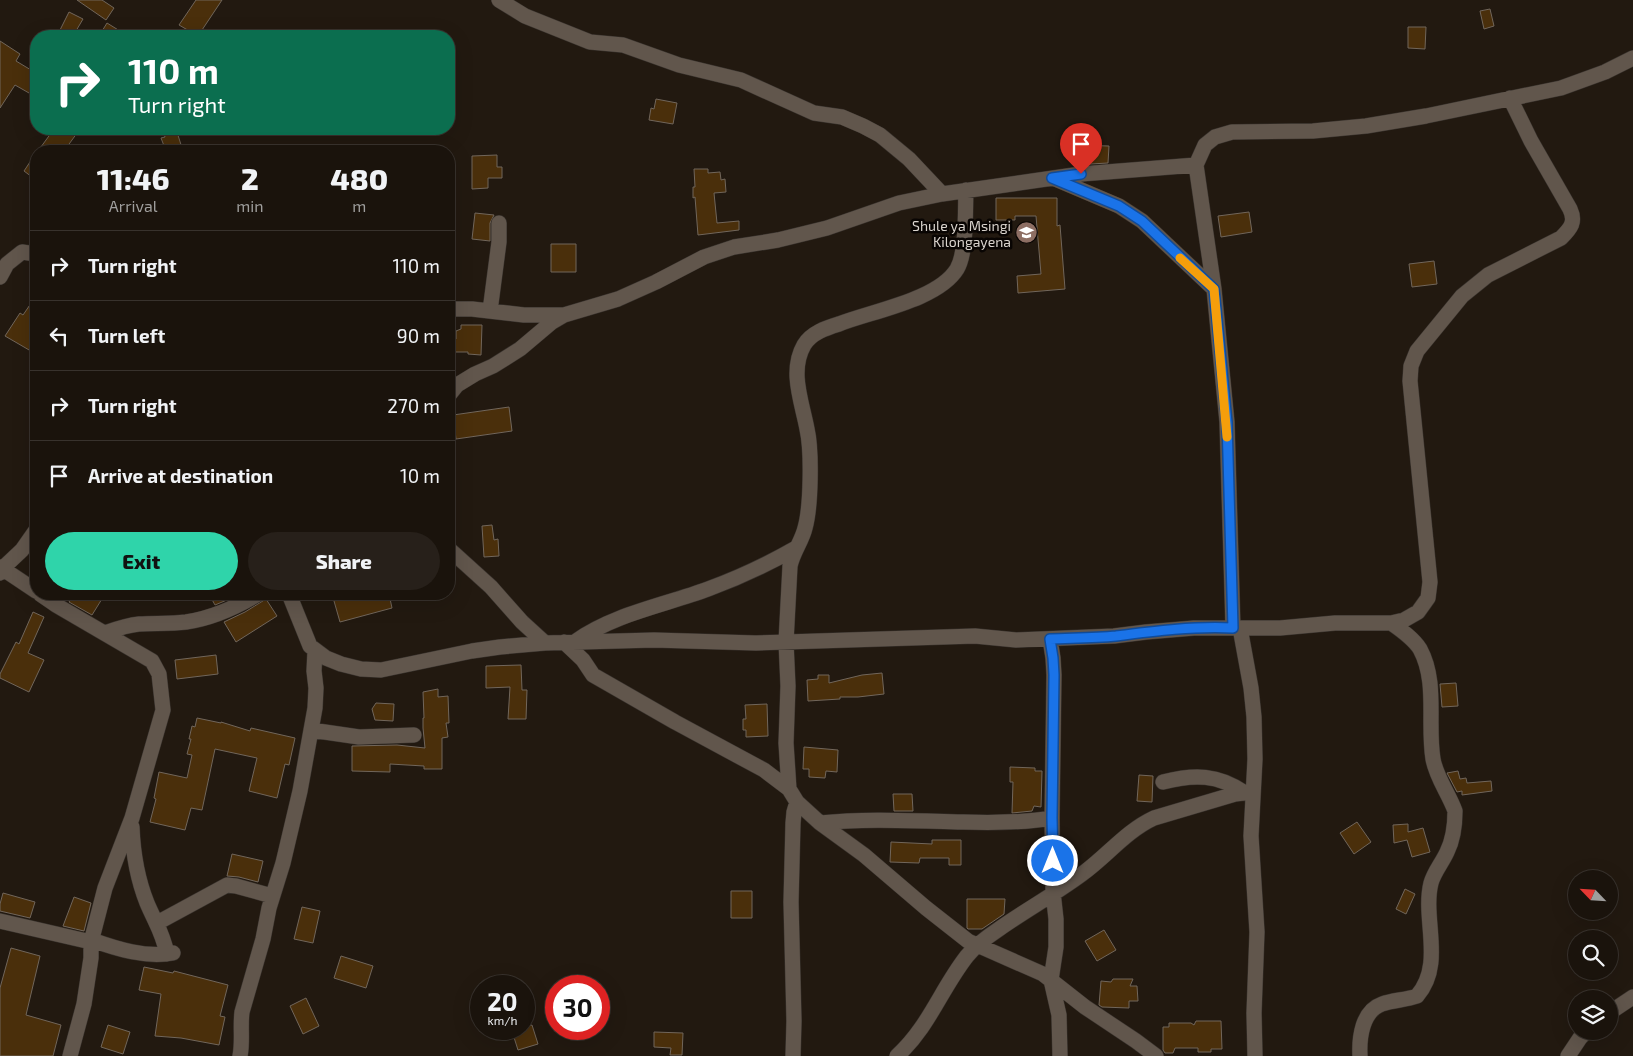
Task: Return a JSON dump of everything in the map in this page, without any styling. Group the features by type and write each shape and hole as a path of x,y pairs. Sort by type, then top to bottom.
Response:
{"street":[{"path":"499,0 525,16 590,42 623,46 679,65 741,80 814,113 842,117 863,126 880,135 909,159 942,194"},
{"path":"1256,1056 1254,1013 1257,932 1249,792 1255,759 1254,717 1251,688 1236,628 1227,422 1214,289 1196,165 1205,145 1215,137 1232,132 1313,131 1366,126 1426,116 1561,88 1605,72 1633,58"},
{"path":"291,600 310,646 315,650 326,658 341,664 361,669 381,670 491,648 545,643 654,640 786,642 975,636 1016,640 1114,636 1194,628 1280,628 1335,623 1392,623 1404,620 1418,612 1428,598 1430,582 1410,381 1411,366 1417,351 1462,296 1475,285 1488,276 1562,238 1572,223 1573,216 1570,209 1531,141 1510,98"},
{"path":"455,388 520,349 552,322 564,315 627,295 698,260 734,247 778,240 827,228 899,203 942,194 1052,178 1196,165"},
{"path":"1052,178 1119,206 1142,221 1214,289"},
{"path":"793,1056 791,894 794,812 786,743 788,686 786,642 790,566 792,554 805,528 809,484 808,432 799,395 796,367 803,347 811,336 826,328 921,296 943,284 958,268 964,244 966,190"},
{"path":"490,311 499,242 499,223"},
{"path":"0,276 7,264 22,252 30,253"},
{"path":"455,309 524,315 564,315"},
{"path":"30,539 22,550 1,569 30,587"},
{"path":"569,642 606,625 709,589 771,562 796,548"},
{"path":"455,554 491,587 522,622 545,643"},
{"path":"49,600 152,661 159,674 163,710 132,818 106,888 92,941 84,1004 70,1056"},
{"path":"105,633 137,624 184,622 219,615 248,600"},
{"path":"1360,1056 1361,1034 1364,1023 1375,1006 1418,996 1427,978 1431,959 1431,883 1452,840 1456,819 1452,803 1436,771 1433,759 1427,666 1419,648 1404,632 1392,623"},
{"path":"1050,639 1054,675 1052,818 1056,920 1056,947 1051,980 1059,1015 1060,1056"},
{"path":"569,642 593,675 764,770 820,823 864,854 968,942 1044,974 1085,1007 1156,1056"},
{"path":"240,1056 242,1012 259,955 272,896 283,862 311,730 316,688 314,671 315,650"},
{"path":"311,730 377,738 414,735"},
{"path":"1162,782 1186,776 1209,777 1249,792"},
{"path":"898,1056 923,1028 946,985 976,946 1090,868 1129,834 1145,823 1154,818 1235,794 1249,792"},
{"path":"0,922 92,941 138,953 170,953 148,904 137,872 133,847 132,818"},
{"path":"820,823 871,820 995,823 1036,821 1052,818"},
{"path":"157,923 227,885 272,896"},
{"path":"1618,1007 1633,997"},
{"path":"1568,1056 1579,1040"}],"building":[{"path":"77,0 102,0 114,8 106,20"},
{"path":"196,0 222,0 202,30 188,30 179,25"},
{"path":"1490,9 1494,26 1484,29 1480,11"},
{"path":"69,12 83,19 77,30 60,30"},
{"path":"107,23 118,30 103,30"},
{"path":"1408,27 1426,27 1425,49 1408,48"},
{"path":"0,41 20,54 16,61 30,69 30,94 15,85 0,108"},
{"path":"656,99 677,103 673,124 649,120 651,108 654,109"},
{"path":"50,135 76,135 68,145 42,145"},
{"path":"164,135 178,135 181,145 164,145 161,138 165,137"},
{"path":"1075,145 1109,146 1108,163 1073,165"},
{"path":"497,155 497,167 502,167 502,178 488,178 488,188 472,189 472,156"},
{"path":"30,162 30,176 24,171"},
{"path":"694,169 708,169 708,173 720,172 721,180 725,179 726,192 714,193 717,223 739,221 739,230 698,235 695,197 693,198 693,187 695,187"},
{"path":"996,198 1057,198 1057,226 1060,225 1065,289 1018,293 1017,276 1041,274 1036,216 1015,216 1015,220 996,220"},
{"path":"1249,212 1252,232 1221,237 1218,216"},
{"path":"475,213 494,215 490,223 490,241 472,239"},
{"path":"551,244 576,244 576,272 551,272"},
{"path":"1434,261 1437,284 1412,287 1409,264"},
{"path":"30,305 30,351 5,336 20,313 23,315"},
{"path":"461,325 482,325 481,355 455,352 456,331 461,329"},
{"path":"509,407 512,431 456,439 455,415"},
{"path":"492,525 494,540 498,539 499,556 484,557 482,526"},
{"path":"70,600 101,600 92,615 69,602"},
{"path":"212,600 227,600 215,605"},
{"path":"267,600 277,616 236,642 224,622"},
{"path":"334,600 390,600 392,608 340,622"},
{"path":"33,612 44,617 28,653 44,660 29,692 0,678 0,674 16,642 19,644"},
{"path":"216,655 218,674 177,679 175,660"},
{"path":"521,665 522,690 527,690 526,719 508,719 510,687 486,688 486,666"},
{"path":"882,673 884,694 808,701 807,680 818,679 818,675 829,675 829,683 862,675"},
{"path":"1456,683 1458,706 1442,707 1440,684"},
{"path":"438,689 438,697 448,696 449,723 446,723 448,737 442,738 442,769 424,769 424,766 390,764 390,772 352,771 352,746 397,745 425,748 423,692"},
{"path":"376,703 394,704 393,721 375,720 372,709"},
{"path":"767,704 768,736 746,737 746,730 743,730 743,719 746,719 745,705"},
{"path":"197,718 221,722 250,731 251,728 295,738 289,765 285,764 277,798 249,791 257,758 215,749 202,810 191,808 185,830 150,822 156,799 154,798 159,772 187,778 192,755 187,754 191,739 189,739 192,726 195,727"},
{"path":"804,747 838,750 837,772 826,771 825,778 809,777 809,769 803,769"},
{"path":"1010,767 1035,768 1035,771 1042,771 1041,807 1034,806 1032,811 1012,813 1013,782 1010,782"},
{"path":"1458,771 1460,779 1466,778 1467,783 1491,781 1492,791 1462,795 1462,791 1457,792 1447,773"},
{"path":"1139,775 1153,776 1152,802 1137,801"},
{"path":"893,794 912,794 913,811 894,811"},
{"path":"1357,822 1371,842 1354,854 1340,833"},
{"path":"1408,824 1408,832 1423,828 1430,852 1412,857 1407,840 1394,843 1393,825"},
{"path":"932,840 961,840 961,865 949,865 949,858 920,858 919,863 890,862 891,842 932,844"},
{"path":"232,854 263,861 258,882 227,876"},
{"path":"1405,889 1415,894 1406,914 1396,909"},
{"path":"731,891 752,891 752,918 731,918"},
{"path":"3,893 35,902 30,918 0,911"},
{"path":"74,897 91,903 84,931 63,926"},
{"path":"967,899 1005,899 1004,914 982,929 968,929"},
{"path":"302,907 320,911 313,943 294,939"},
{"path":"1104,930 1116,950 1097,961 1085,941"},
{"path":"11,948 40,956 26,1015 61,1025 53,1056 0,1056 0,988"},
{"path":"341,956 373,966 366,988 334,978"},
{"path":"144,967 173,973 174,971 228,985 220,1016 225,1017 219,1045 181,1038 155,1036 161,994 139,990"},
{"path":"1113,979 1133,979 1130,986 1137,986 1138,1001 1129,1001 1129,1008 1102,1007 1099,1005 1101,981 1111,982"},
{"path":"306,998 319,1026 303,1034 290,1006"},
{"path":"1196,1021 1221,1021 1222,1049 1211,1049 1211,1052 1198,1052 1198,1048 1175,1048 1173,1053 1165,1053 1163,1050 1163,1027 1169,1027 1169,1023 1191,1023 1194,1025"},
{"path":"108,1025 130,1032 123,1054 101,1047"},
{"path":"654,1032 683,1033 682,1055 670,1055 671,1048 654,1047"},
{"path":"535,1034 538,1044 518,1050 515,1040 535,1040"}],"slow traffic":[{"path":"1180,258 1214,289 1227,437"}],"place":[{"name":"Shule ya Msingi Kilongayena","path":"1027,233"}],"route":[{"path":"1053,861 1054,675 1050,639 1114,636 1194,628 1233,628 1227,422 1214,289 1142,221 1119,206 1052,178 1081,174"}]}
